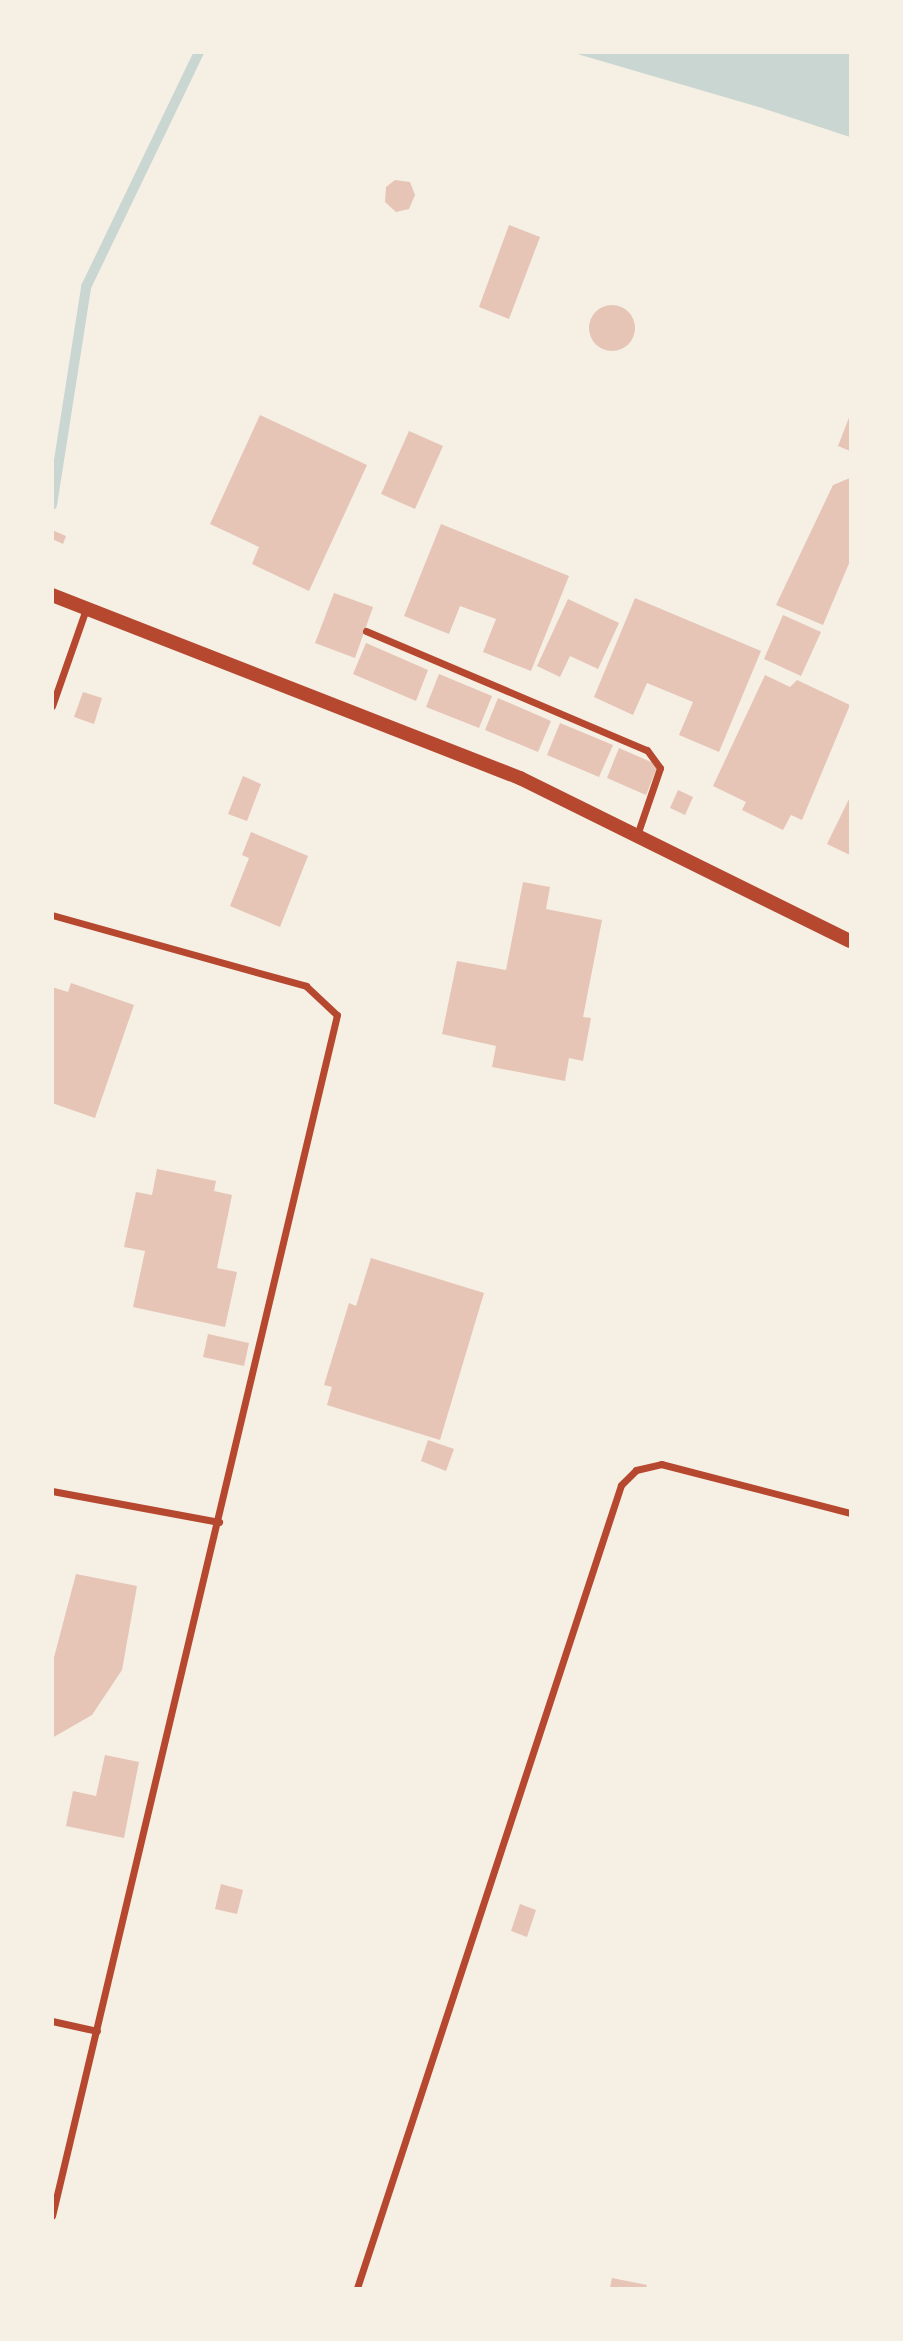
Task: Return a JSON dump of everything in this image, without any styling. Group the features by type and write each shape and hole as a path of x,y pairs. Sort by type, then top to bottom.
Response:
{"main road":[{"path":"52,595 88,606 520,778 850,941"}],"street":[{"path":"52,706 88,606"},
{"path":"366,631 647,750 660,768 636,835"},
{"path":"52,915 306,986 338,1015 52,2216"},
{"path":"357,2288 621,1485 636,1470 660,1464 850,1513"},
{"path":"52,1491 219,1522"},
{"path":"52,2021 97,2031"}],"shaded area":[{"path":"574,53 850,53 850,137 762,108"}],"building":[{"path":"395,180 410,182 415,195 409,209 396,212 385,202 386,187"},
{"path":"509,225 540,237 509,319 479,307"},
{"path":"612,305 628,312 635,328 628,344 612,351 596,344 589,328 596,312"},
{"path":"260,415 367,465 309,591 252,564 259,547 210,524"},
{"path":"850,415 850,451 838,446"},
{"path":"409,431 443,446 415,509 381,494"},
{"path":"850,478 850,561 823,625 776,605 833,485"},
{"path":"441,524 569,576 531,671 483,652 496,619 460,606 449,634 404,616"},
{"path":"52,530 66,536 63,544 52,539"},
{"path":"334,593 373,607 355,658 315,643"},
{"path":"635,598 761,651 719,752 679,735 693,702 647,683 633,715 594,697"},
{"path":"568,599 619,623 598,669 570,656 560,677 537,666"},
{"path":"783,615 821,632 801,676 764,659"},
{"path":"366,643 428,670 416,701 353,674"},
{"path":"439,674 492,696 479,728 426,707"},
{"path":"765,675 790,687 797,680 850,705 802,820 791,815 783,830 742,810 746,802 713,786"},
{"path":"83,692 102,698 94,724 74,717"},
{"path":"498,698 551,721 538,752 485,730"},
{"path":"560,723 613,745 599,777 547,755"},
{"path":"619,748 658,765 646,795 607,778"},
{"path":"243,776 261,784 247,821 228,814"},
{"path":"678,790 693,797 685,815 670,808"},
{"path":"850,797 850,855 827,844"},
{"path":"251,832 308,856 280,927 230,906 249,858 242,855"},
{"path":"523,882 550,887 546,909 602,920 583,1017 591,1018 583,1061 569,1058 565,1081 492,1067 496,1046 442,1034 457,961 506,970"},
{"path":"71,983 134,1005 95,1118 52,1103 52,987 68,992"},
{"path":"157,1169 216,1181 214,1191 232,1195 217,1268 237,1272 225,1327 133,1307 145,1251 124,1247 136,1192 152,1195"},
{"path":"371,1258 484,1293 440,1440 327,1405 332,1387 324,1385 349,1303 356,1306"},
{"path":"208,1334 249,1343 244,1366 203,1357"},
{"path":"428,1440 454,1449 446,1471 421,1461"},
{"path":"76,1574 137,1586 122,1670 92,1715 52,1738 52,1665"},
{"path":"105,1755 139,1762 124,1838 66,1826 73,1791 96,1796"},
{"path":"221,1884 243,1890 237,1914 215,1909"},
{"path":"520,1904 536,1910 527,1937 511,1931"},
{"path":"612,2278 647,2285 646,2288 610,2288"}],"waterway":[{"path":"52,505 86,287 199,52"}]}
